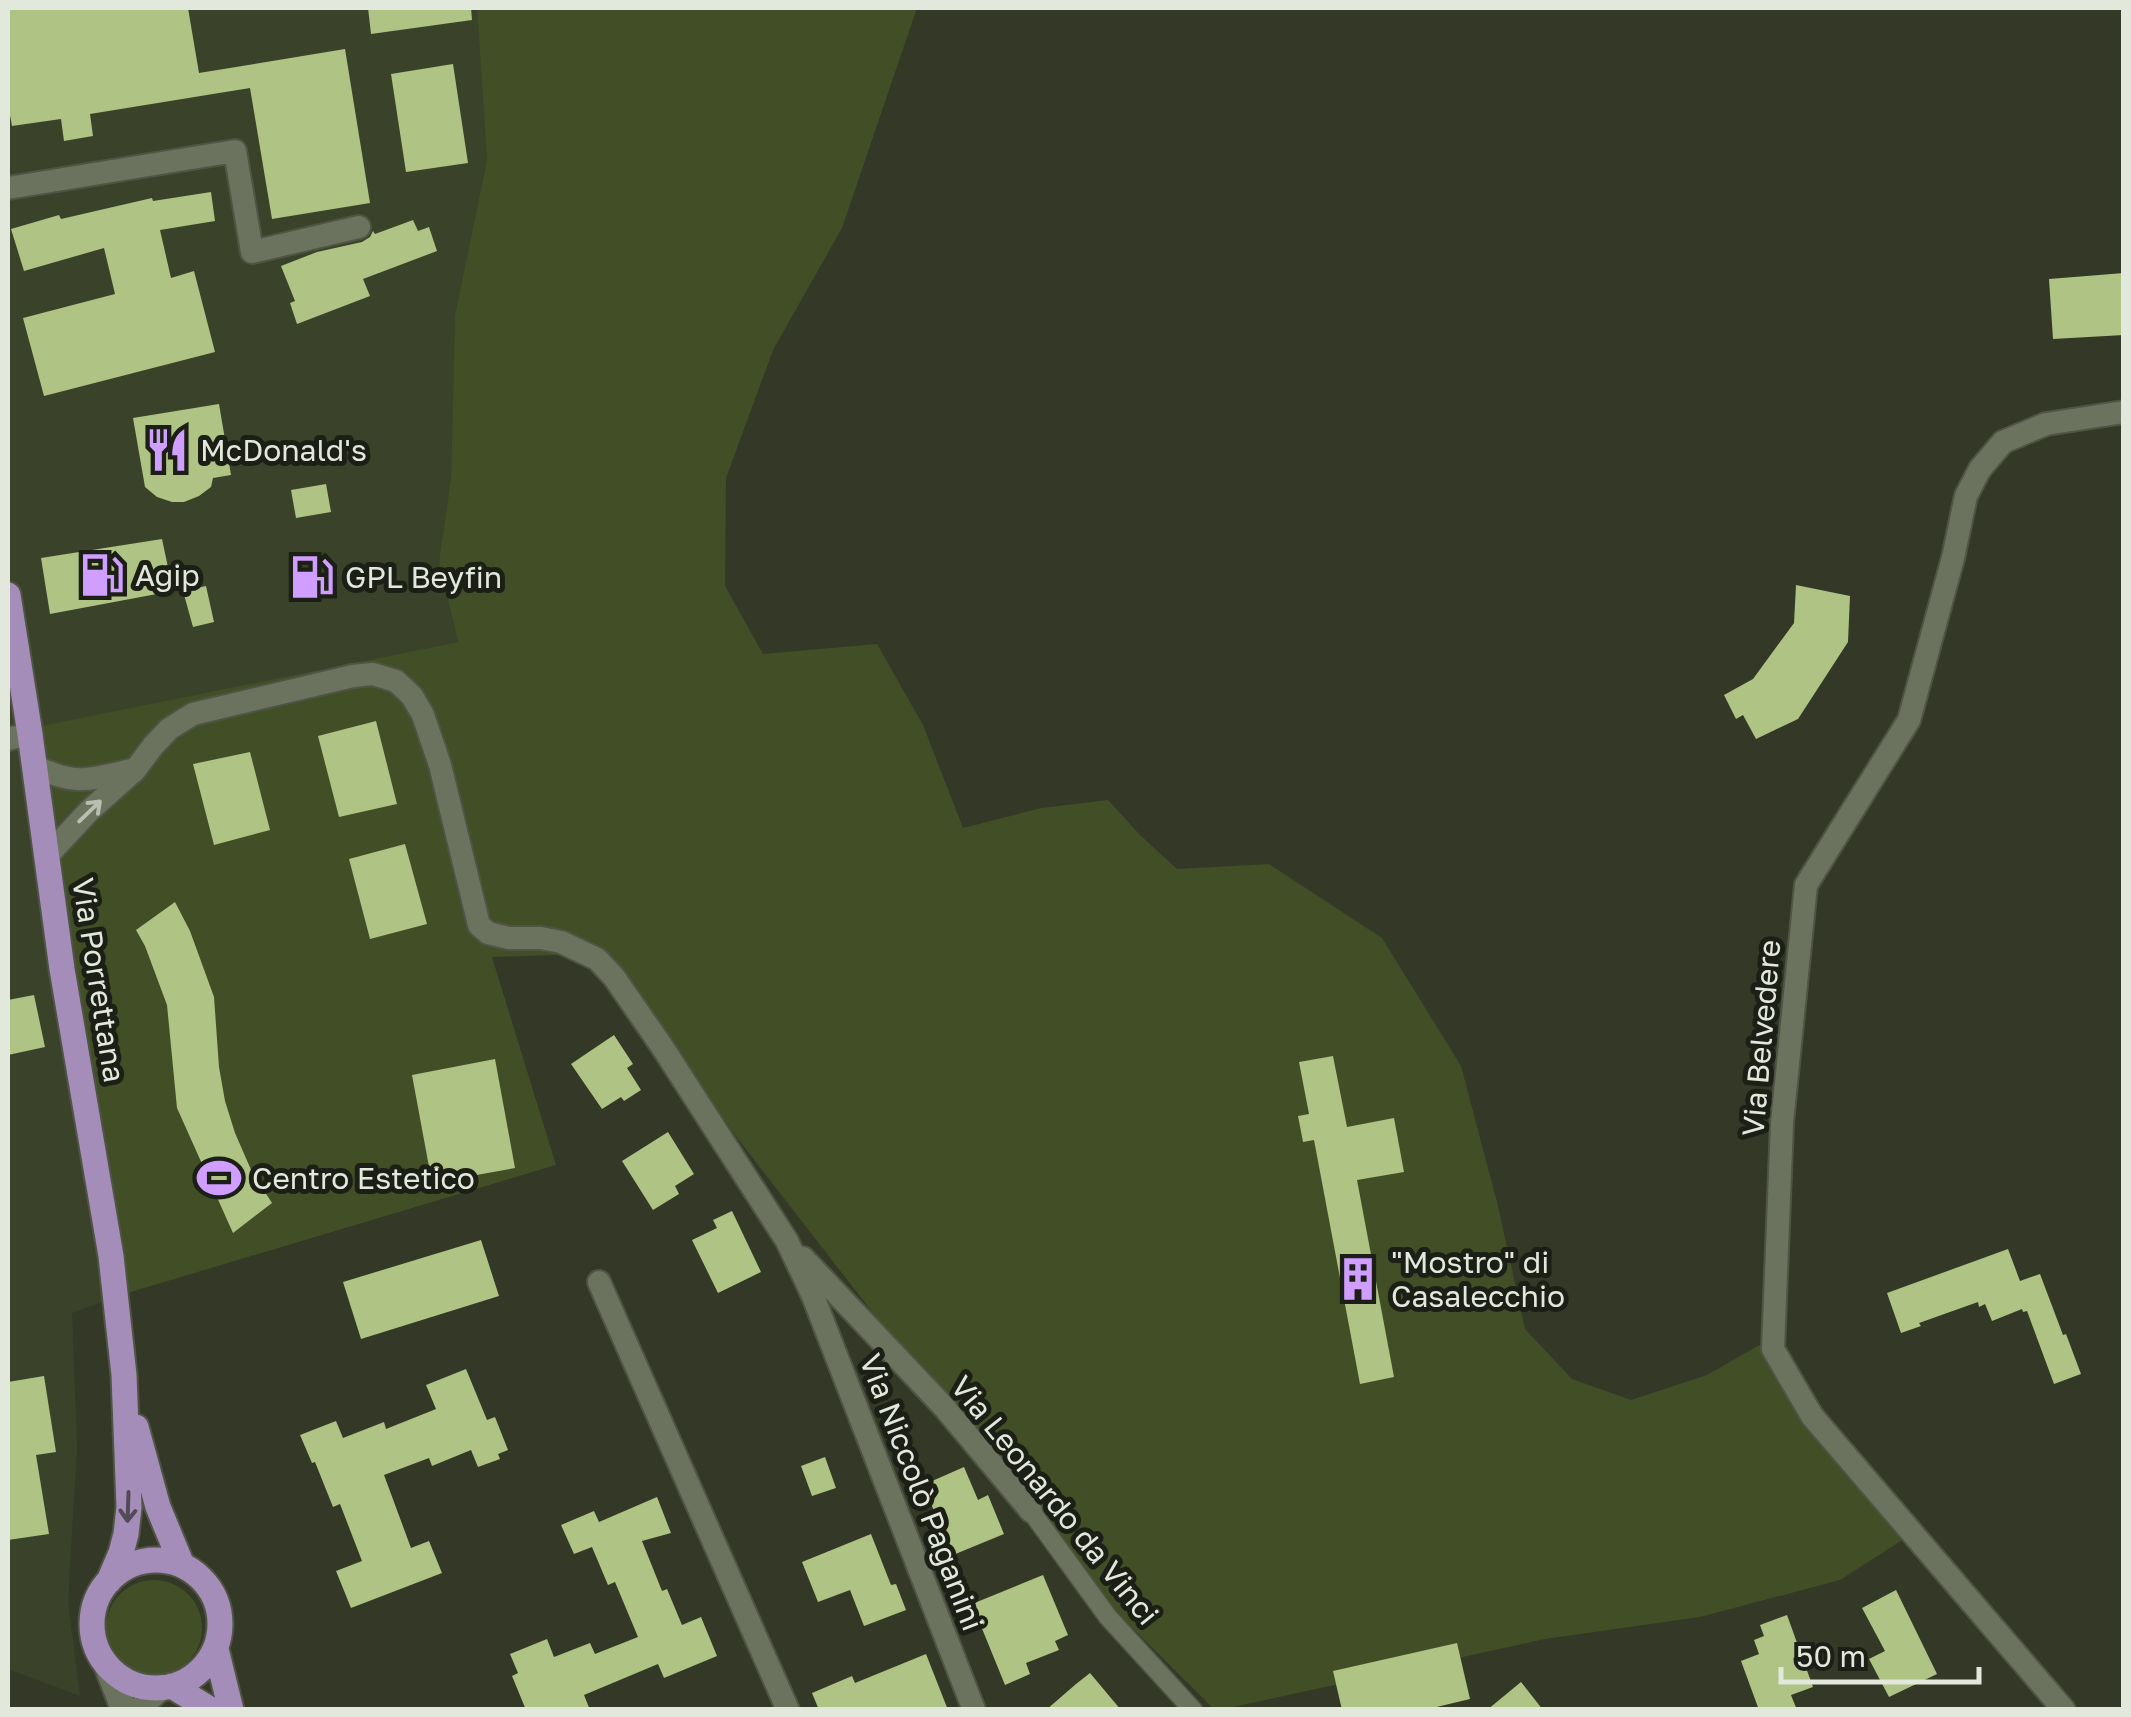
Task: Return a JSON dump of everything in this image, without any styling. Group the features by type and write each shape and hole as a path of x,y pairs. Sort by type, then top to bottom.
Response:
{"main road":[{"name":"Via Porrettana","path":"8,596 19,736 35,766 62,968 112,1256 124,1375 129,1507 122,1553 109,1581"},
{"name":"Via Porrettana","path":"124,1375 158,1507 182,1564"},
{"path":"124,1710 96,1646 92,1623 97,1600 117,1572 138,1562 160,1559 182,1564 200,1577 214,1594 221,1627 216,1649 198,1672 149,1698 141,1710"},
{"path":"216,1649 231,1710"},
{"path":"107,1666 136,1685 166,1687 212,1710"}],"street":[{"path":"8,188 235,152 252,252 360,227"},
{"name":"Via Belvedere","path":"2064,1710 1812,1416 1773,1349 1782,1123 1806,885 1909,720 1966,496 1980,470 2004,442 2046,424 2124,412"},
{"name":"Via Leonardo da Vinci","path":"48,855 135,770 169,728 192,714 353,676 373,674 396,681 412,696 423,715 440,766 479,925 508,938 561,942 597,959 606,968 663,1048 787,1242 813,1296"},
{"path":"35,766 57,777 86,780 135,770"},
{"name":"Via Leonardo da Vinci","path":"787,1242 944,1407 1032,1510 1108,1617 1193,1710"},
{"path":"599,1282 784,1699"},
{"name":"Via Niccolò Paganini","path":"813,1296 974,1710"}],"shaded area":[{"path":"8,8 477,8 487,160 455,315 451,478 439,562 458,642 43,727 124,1294 72,1313 77,1447 68,1601 80,1696 8,1669"},
{"path":"477,8 917,8 842,228 773,350 726,478 725,586 763,654 877,644 923,725 963,828 1041,808 1108,800 1177,869 1269,864 1382,938 1461,1066 1525,1329 1572,1379 1631,1400 1707,1375 1770,1339 1915,1532 1840,1580 1700,1617 1545,1639 1214,1709 1067,1563 738,1139 621,973 557,955 492,957 556,1165 124,1294 58,873 42,726 458,642 439,562 451,478 455,315 487,160"},
{"path":"154,1580 172,1584 188,1594 198,1610 202,1628 198,1646 188,1662 172,1672 154,1676 136,1672 120,1662 110,1646 106,1628 110,1610 120,1594 136,1584"}],"building":[{"path":"8,8 188,8 199,73 345,49 370,203 272,219 250,88 90,114 93,136 64,141 61,119 12,126 8,104"},
{"path":"368,8 471,8 472,20 371,34"},
{"path":"453,64 468,163 406,172 391,74"},
{"path":"211,192 215,221 160,230 171,278 194,271 215,352 44,396 23,318 115,294 104,248 24,271 11,229 59,215 61,219 152,198 153,201"},
{"path":"413,220 418,231 429,227 437,251 363,279 370,296 297,324 290,303 295,301 281,266 317,252 362,242 373,231 375,234"},
{"path":"2124,273 2124,335 2053,339 2049,279"},
{"path":"219,404 231,475 213,478 211,487 184,502 157,497 145,487 133,418"},
{"path":"326,484 331,512 296,518 291,490"},
{"path":"162,539 173,591 50,614 41,558"},
{"path":"1796,585 1850,596 1848,642 1798,719 1756,739 1743,715 1736,719 1724,695 1753,679 1794,623"},
{"path":"206,586 214,622 193,627 183,591"},
{"path":"376,721 397,804 339,817 318,736"},
{"path":"250,752 270,830 214,845 193,764"},
{"path":"405,844 427,924 370,939 349,859"},
{"path":"175,902 214,997 219,1067 235,1133 252,1172 272,1203 233,1233 177,1108 167,1005 136,930"},
{"path":"34,995 45,1047 8,1055 8,1000"},
{"path":"614,1035 633,1064 627,1068 641,1090 602,1109 571,1064"},
{"name":"\"Mostro\" di Casalecchio","path":"1333,1056 1347,1127 1394,1118 1404,1172 1357,1180 1394,1377 1360,1384 1314,1140 1303,1142 1298,1116 1309,1114 1299,1062"},
{"path":"495,1059 515,1168 432,1183 412,1075"},
{"path":"668,1132 694,1174 675,1186 679,1194 653,1210 622,1161"},
{"path":"732,1211 761,1272 718,1293 692,1240 717,1228 713,1220"},
{"path":"481,1240 499,1296 361,1339 343,1282"},
{"path":"2008,1249 2020,1281 2040,1274 2081,1374 2054,1384 2027,1311 2022,1309 1992,1321 1985,1304 1979,1307 1978,1302 1901,1333 1887,1293"},
{"path":"466,1369 487,1420 495,1417 508,1450 498,1454 500,1459 478,1467 471,1450 432,1466 429,1458 384,1475 411,1548 429,1541 442,1573 351,1608 336,1571 362,1561 340,1504 333,1507 300,1435 336,1421 343,1438 384,1422 386,1429 436,1409 426,1385"},
{"path":"44,1376 56,1452 36,1455 49,1534 8,1540 8,1382"},
{"path":"825,1457 836,1488 812,1496 801,1466"},
{"path":"964,1467 978,1500 988,1495 1004,1534 953,1555 923,1485"},
{"path":"657,1497 671,1533 642,1541 662,1591 667,1589 682,1625 701,1617 717,1656 664,1678 658,1664 584,1695 590,1710 526,1710 512,1676 518,1673 510,1654 547,1639 554,1657 590,1643 595,1654 638,1637 615,1582 608,1585 592,1547 574,1554 561,1525 594,1511 599,1522"},
{"path":"871,1534 891,1585 896,1584 906,1610 864,1626 850,1590 818,1602 802,1562"},
{"path":"1043,1575 1068,1635 1055,1641 1059,1650 1026,1663 1030,1674 1005,1685 972,1604"},
{"path":"1896,1590 1937,1674 1889,1697 1869,1659 1885,1651 1862,1608"},
{"path":"1787,1615 1813,1687 1791,1695 1797,1710 1759,1710 1741,1661 1759,1654 1754,1640 1764,1636 1760,1625"},
{"path":"1457,1643 1470,1699 1424,1710 1342,1710 1333,1671"},
{"path":"926,1654 948,1710 819,1710 812,1693 852,1676 855,1683"},
{"path":"1090,1673 1121,1710 1046,1710 1076,1684"},
{"path":"1521,1682 1543,1710 1487,1710"}],"place":[{"name":"McDonald's","path":"167,450"},
{"name":"Agip","path":"102,575"},
{"name":"GPL Beyfin","path":"312,577"},
{"name":"Centro Estetico","path":"219,1178"},
{"name":"\"Mostro\" di Casalecchio","path":"1358,1279"}]}
